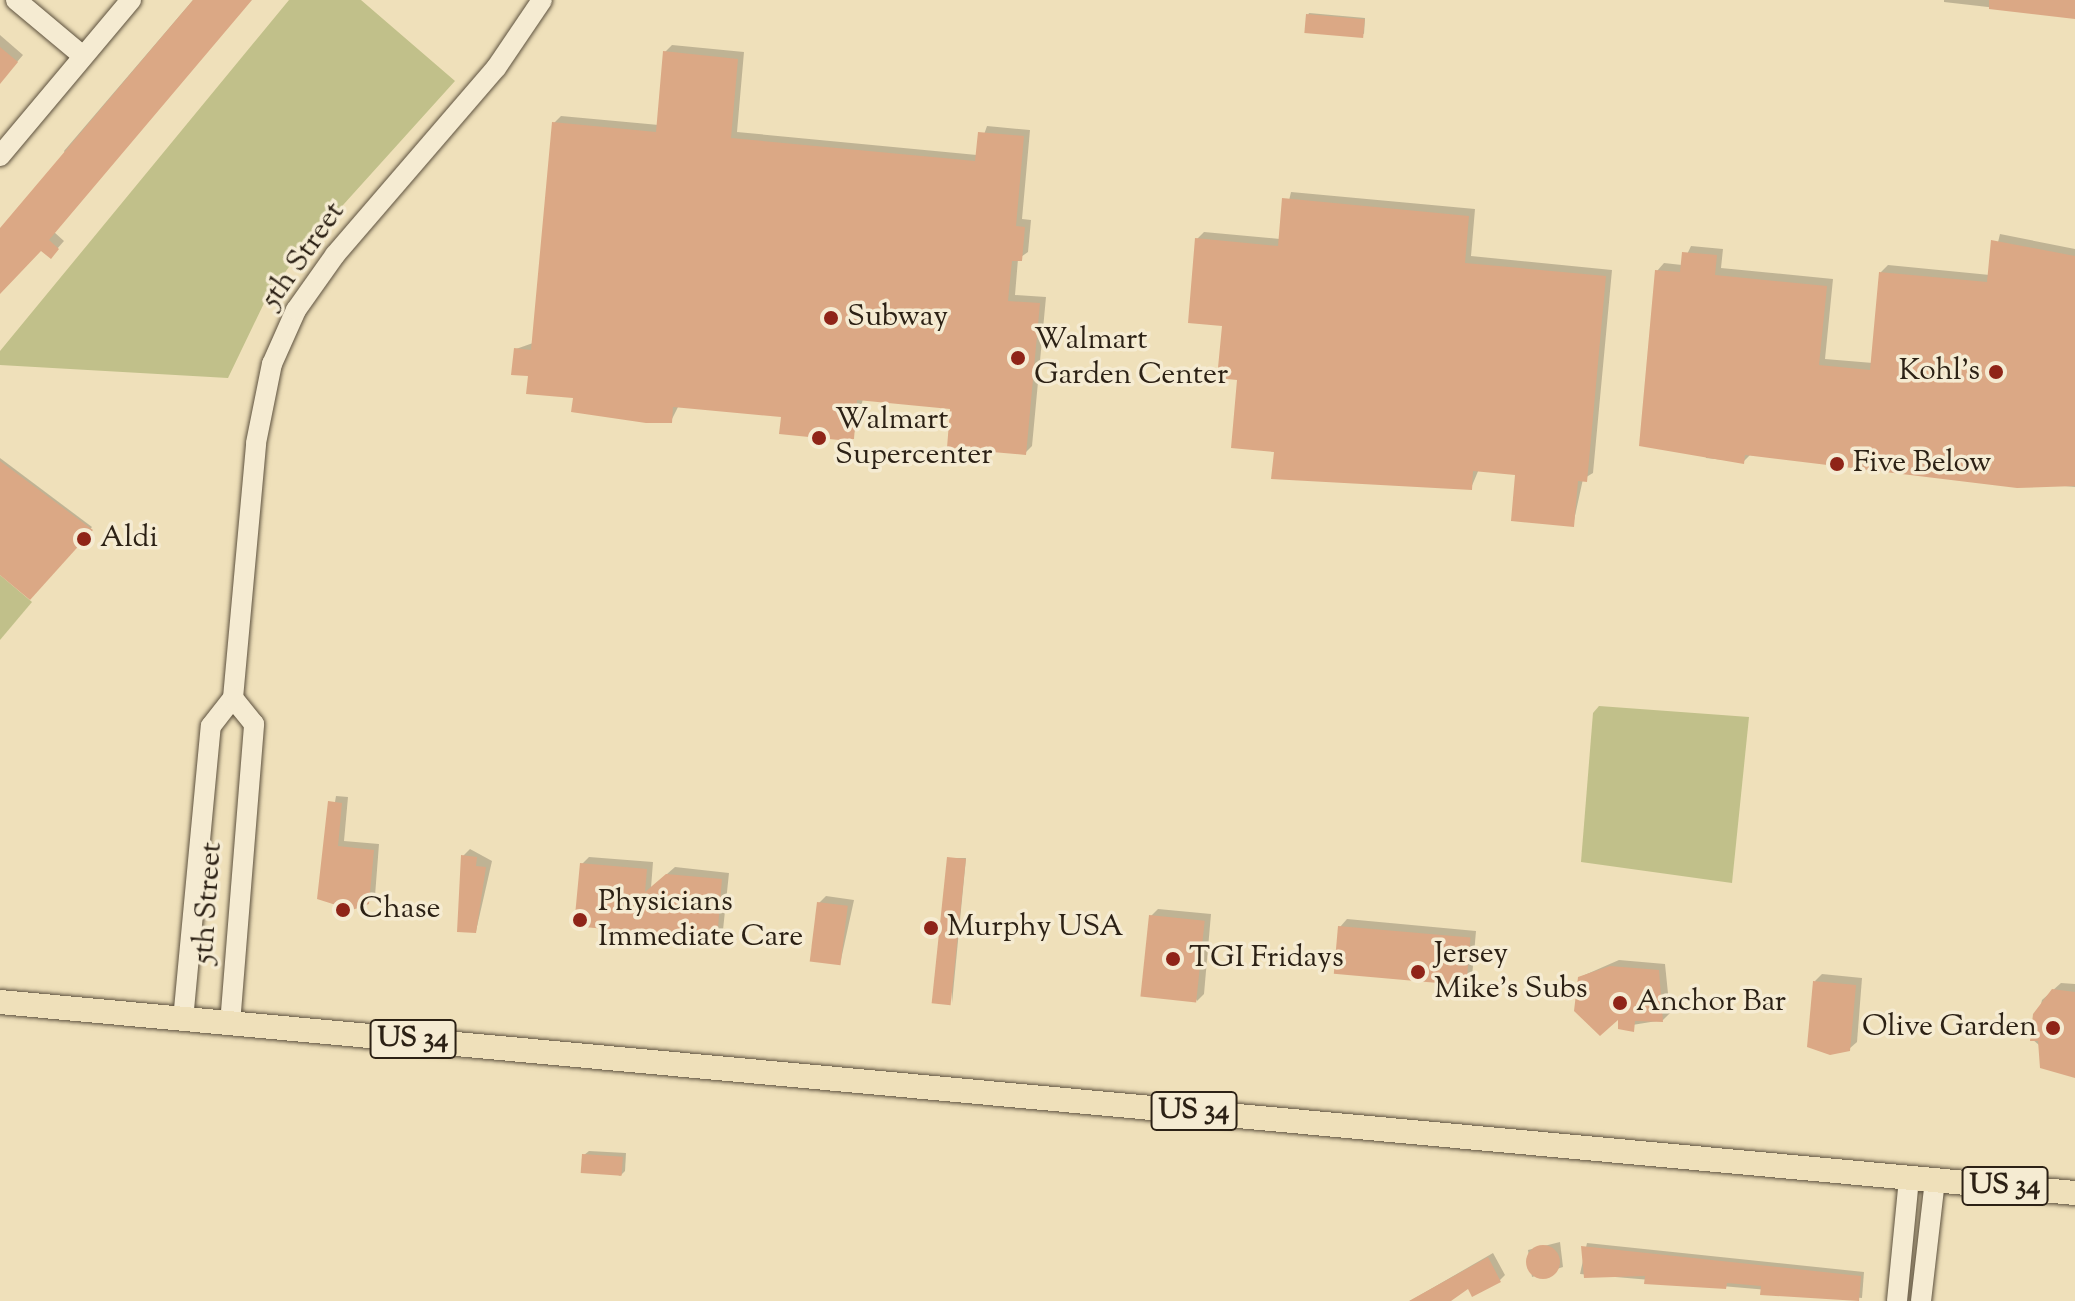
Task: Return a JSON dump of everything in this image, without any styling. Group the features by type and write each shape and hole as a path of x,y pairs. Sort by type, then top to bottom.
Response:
{"main road":[{"name":"US 34","path":"0,1002 2075,1193"}],"street":[{"path":"16,0 83,56"},
{"path":"0,156 131,0"},
{"name":"5th Street","path":"183,1020 211,726 233,698 256,443 272,364 296,310 496,68 542,0"},
{"name":"5th Street","path":"230,1024 254,724 233,698"},
{"path":"1897,1301 1909,1178"},
{"path":"1921,1301 1935,1180"}],"shaded area":[{"path":"289,0 361,0 455,81 297,256 267,297 228,378 0,365 0,351"},
{"path":"0,575 32,602 0,640"},
{"path":"1599,706 1749,717 1732,883 1581,862 1593,713"}],"building":[{"path":"193,0 252,0 49,240 59,249 51,259 41,251 0,294 0,228"},
{"path":"1989,0 2075,0 2075,19 1989,9"},
{"path":"1306,14 1365,19 1363,38 1304,33"},
{"path":"0,47 18,62 0,84"},
{"path":"663,51 738,59 731,138 975,161 978,132 1024,136 1016,226 1025,227 1022,261 1012,261 1008,301 1040,303 1026,455 947,448 950,409 857,400 854,439 839,440 779,434 781,417 673,407 672,423 646,423 571,412 573,398 526,394 528,376 511,375 514,348 531,350 552,122 656,132"},
{"path":"1282,198 1469,216 1465,263 1606,276 1587,482 1578,481 1574,527 1511,521 1515,475 1473,471 1472,490 1271,479 1274,452 1231,448 1237,380 1217,378 1222,326 1188,323 1195,238 1278,246"},
{"path":"1991,240 2075,256 2075,486 2017,488 1745,455 1744,464 1639,446 1655,270 1680,272 1682,252 1717,255 1715,275 1827,286 1819,365 1870,370 1879,272 1987,282"},
{"path":"0,461 93,530 30,600 0,575"},
{"path":"328,801 342,803 338,846 374,850 369,904 352,910 317,899"},
{"path":"461,855 477,857 476,866 486,867 476,933 457,932"},
{"name":"Murphy USA","path":"947,857 966,859 951,1005 932,1003"},
{"path":"580,863 647,869 645,892 666,874 722,879 717,940 574,926"},
{"path":"817,902 848,906 840,965 810,962"},
{"name":"TGI Fridays","path":"1149,915 1205,921 1196,1002 1140,997"},
{"path":"1338,926 1470,938 1466,985 1334,974"},
{"name":"Anchor Bar","path":"1610,966 1659,970 1663,1022 1635,1021 1634,1032 1618,1029 1618,1020 1600,1036 1574,1011 1578,977"},
{"path":"1813,981 1856,985 1850,1051 1830,1055 1807,1047"},
{"name":"Olive Garden","path":"2052,989 2075,992 2075,1078 2040,1068 2038,1041 2030,1041 2033,1014"},
{"path":"582,1154 623,1157 622,1176 581,1173"},
{"path":"1543,1245 1555,1250 1560,1262 1555,1274 1543,1279 1531,1274 1526,1262 1531,1250"},
{"path":"1581,1246 1861,1276 1859,1301 1760,1295 1761,1286 1727,1283 1726,1289 1644,1284 1645,1276 1584,1278"},
{"path":"1488,1257 1501,1282 1472,1297 1468,1289 1451,1301 1409,1301"}],"place":[{"name":"Subway","path":"831,318"},
{"name":"Walmart Garden Center","path":"1018,358"},
{"name":"Kohl's","path":"1996,372"},
{"name":"Walmart Supercenter","path":"819,438"},
{"name":"Five Below","path":"1837,464"},
{"name":"Aldi","path":"84,539"},
{"name":"Chase","path":"343,910"},
{"name":"Physicians Immediate Care","path":"580,920"},
{"name":"Murphy USA","path":"931,928"},
{"name":"TGI Fridays","path":"1173,959"},
{"name":"Jersey Mike's Subs","path":"1418,972"},
{"name":"Anchor Bar","path":"1620,1003"},
{"name":"Olive Garden","path":"2053,1028"}]}
